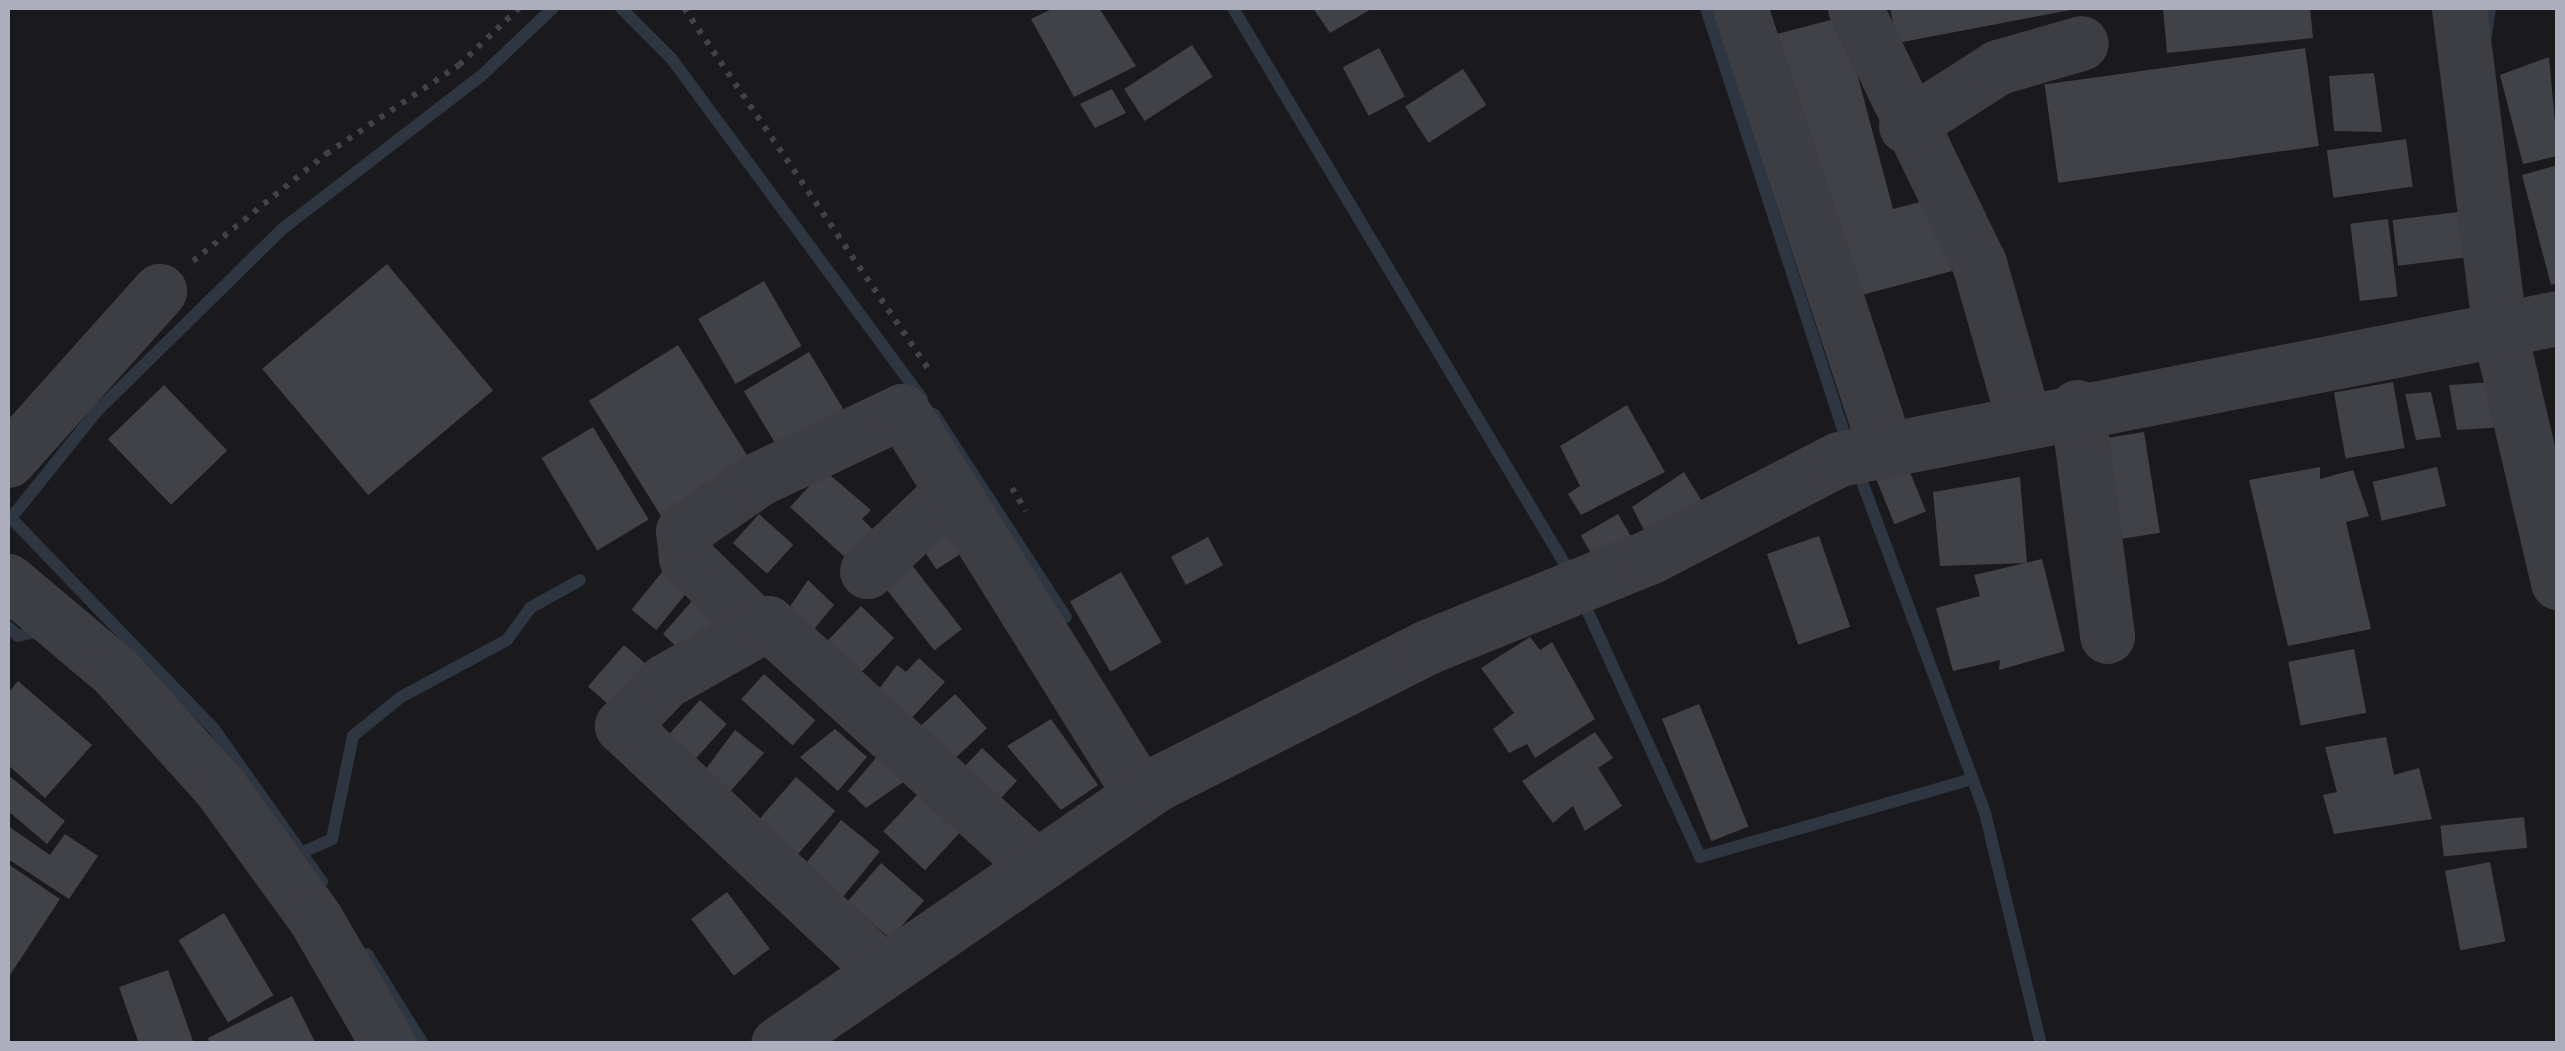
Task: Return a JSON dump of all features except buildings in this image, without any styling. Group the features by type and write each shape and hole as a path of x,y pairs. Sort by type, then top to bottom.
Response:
{"street":[{"path":"1740,8 1863,451"},
{"path":"1855,8 1906,126 1979,263 2023,417"},
{"path":"2458,8 2500,333 2558,582"},
{"path":"1906,126 1998,67 2081,43"},
{"path":"8,460 158,290"},
{"path":"778,1044 1140,794 1428,647 1572,589 1863,451 2023,417 2500,333 2558,318"},
{"path":"2078,407 2108,636"},
{"path":"756,625 686,558 683,531 758,480 902,410 976,480 1140,794"},
{"path":"867,571 976,480"},
{"path":"8,581 114,671 219,786 316,918 388,1044"},
{"path":"882,970 622,726 665,681 756,625 768,623 1034,864"}],"path":[{"path":"158,290 326,154 459,65 519,8"},
{"path":"684,8 936,379"},
{"path":"976,480 1029,518"}],"waterway":[{"path":"322,882 214,729 11,518 97,411 281,230 480,77 553,8"},
{"path":"621,8 671,58 922,398"},
{"path":"1233,8 1572,576"},
{"path":"1706,8 1847,442"},
{"path":"2486,36 2490,8"},
{"path":"934,414 1066,617"},
{"path":"1858,471 1985,813 2041,1044"},
{"path":"303,852 332,839 353,736 401,697 507,640 530,608 580,580"},
{"path":"1582,599 1700,857 1972,779"},
{"path":"8,627 18,636 43,630"},
{"path":"367,954 423,1044"}]}
